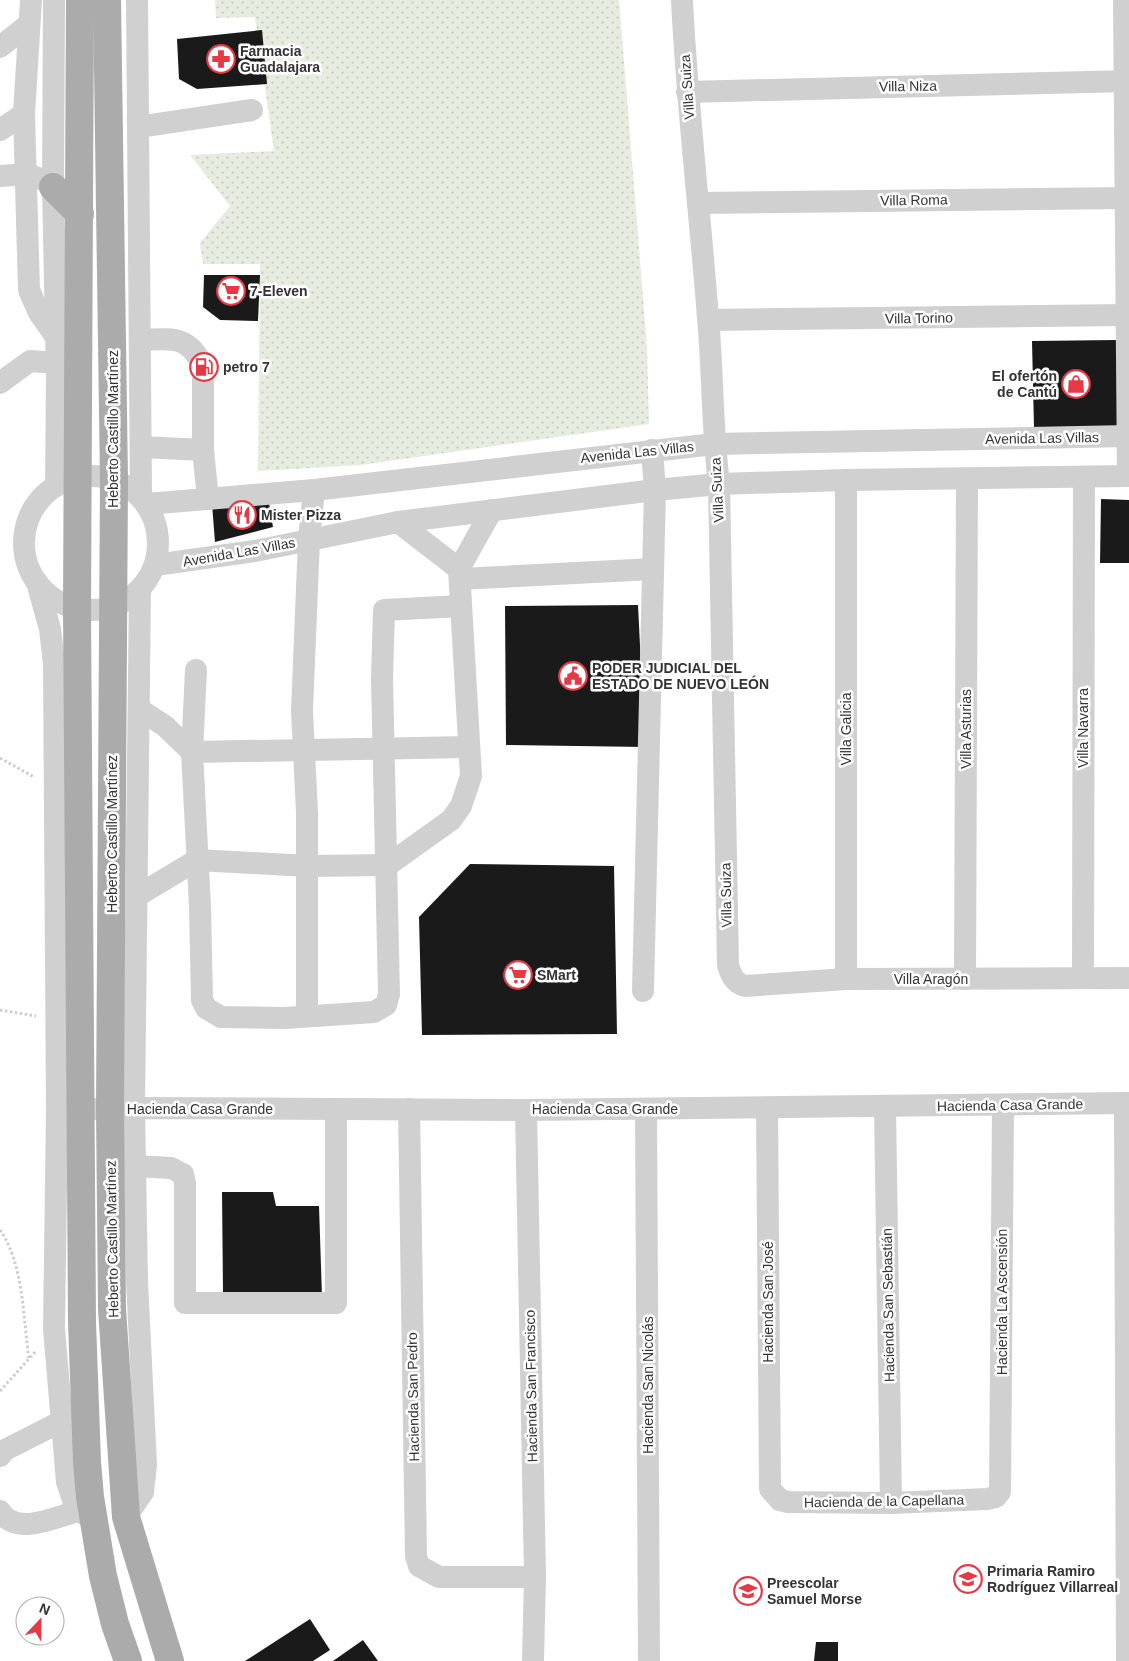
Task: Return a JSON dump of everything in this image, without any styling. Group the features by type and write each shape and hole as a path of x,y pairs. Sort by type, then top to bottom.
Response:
{"main road":[{"path":"80,0 80,214 67,483 76,609 69,1109 82,1322 87,1517 115,1624 128,1661"},
{"name":"Heberto Castillo Martínez","path":"107,0 114,480 113,607 122,1109 112,1299 126,1517 170,1661"},
{"path":"53,187 80,214"},
{"path":"87,1517 126,1517"}],"street":[{"path":"31,0 24,114 29,290 39,313 56,337"},
{"path":"54,0 53,187 56,337 67,483"},
{"path":"136,0 142,447 144,500 156,528 155,566 140,590 123,603 95,610 76,609 62,603 48,594 37,582 29,568 24,536 28,520 36,506 67,483 114,480 144,500"},
{"name":"Villa Suiza","path":"682,0 687,92 709,320 714,444 719,484 728,965 734,981"},
{"path":"1124,0 1127,81 1128,476"},
{"path":"0,47 29,24"},
{"name":"Villa Niza","path":"687,92 1127,81"},
{"path":"138,127 252,110"},
{"path":"0,130 24,114"},
{"path":"0,176 26,174 38,177 53,187"},
{"name":"Villa Roma","path":"698,203 1127,198"},
{"name":"Villa Torino","path":"709,320 1128,315"},
{"path":"140,340 173,339 190,346 197,354 203,366 204,450 208,499"},
{"path":"0,383 30,361 57,363"},
{"name":"Avenida Las Villas","path":"144,500 208,499 314,490 714,444 1128,436"},
{"path":"142,447 204,450"},
{"path":"643,991 655,490 652,450"},
{"name":"Avenida Las Villas","path":"155,566 255,551 398,522 655,490 719,484 846,480 967,480 1128,476"},
{"name":"Villa Navarra","path":"1083,978 1084,478"},
{"name":"Villa Galicia","path":"846,480 846,979"},
{"name":"Villa Asturias","path":"965,979 967,480"},
{"path":"307,1016 308,866 302,711 314,490"},
{"path":"137,896 197,860 308,866 388,865 434,834 451,820 461,806 471,776 460,574 492,510"},
{"path":"398,522 460,574 653,568"},
{"path":"37,582 50,629 54,664 56,790 55,1020 69,1109 54,1329 67,1482 72,1500 87,1517"},
{"path":"126,1517 143,1492 146,1465 137,1281 135,1166 122,1109 137,896 140,590"},
{"path":"196,670 192,752 202,1000 206,1008 221,1017 307,1016 374,1012 386,1005 389,994 386,912 388,865 382,678 384,610 461,606"},
{"path":"139,709 165,726 192,752 469,747"},
{"name":"Villa Aragón","path":"734,981 744,986 846,979 1129,978"},
{"path":"1127,1103 1128,1661"},
{"name":"Hacienda Casa Grande","path":"69,1109 526,1110 1003,1106 1127,1103"},
{"name":"Hacienda San Sebastián","path":"885,1106 891,1503"},
{"name":"Hacienda La Ascensión","path":"996,1497 1002,1485 1003,1106"},
{"name":"Hacienda San José","path":"767,1108 770,1489 774,1496"},
{"path":"135,1166 171,1168 183,1174 185,1182 185,1303 336,1303 336,1109"},
{"name":"Hacienda San Pedro","path":"409,1109 416,1556 419,1566 439,1577 535,1577"},
{"name":"Hacienda San Nicolás","path":"646,1109 649,1661"},
{"name":"Hacienda San Francisco","path":"526,1110 535,1577 533,1661"},
{"path":"0,1456 5,1450 62,1421"},
{"name":"Hacienda de la Capellana","path":"774,1496 788,1502 891,1503 996,1497"},
{"path":"0,1511 3,1516 14,1524 24,1525 87,1517"}],"path":[{"path":"0,758 56,790"},
{"path":"0,1010 55,1020"},
{"path":"0,1230 16,1263 29,1359"},
{"path":"0,1392 54,1329"}],"shaded area":[{"path":"215,0 619,0 647,347 649,424 361,465 258,471 260,264 203,264 200,243 230,206 190,155 274,151 255,17 216,18"}],"building":[{"name":"Farmacia Guadalajara","path":"262,30 267,84 197,89 179,79 177,39"},
{"name":"7-Eleven","path":"204,275 260,275 258,321 220,320 203,307"},
{"name":"El ofertón de Cantú","path":"1117,340 1119,427 1034,428 1032,341"},
{"path":"1101,499 1129,500 1129,563 1100,563"},
{"name":"Mister Pizza","path":"269,503 273,527 215,542 212,504"},
{"name":"PODER JUDICIAL DEL ESTADO DE NUEVO LEÓN","path":"638,605 645,747 506,745 505,606"},
{"name":"SMart","path":"470,864 614,866 617,1034 422,1035 419,917"},
{"path":"222,1192 273,1192 276,1206 319,1206 322,1297 223,1292"},
{"path":"310,1619 330,1650 313,1661 245,1661"},
{"path":"363,1640 378,1661 333,1661"},
{"path":"816,1642 838,1642 838,1661 814,1661"}],"place":[{"name":"Farmacia Guadalajara","path":"221,59"},
{"name":"7-Eleven","path":"231,291"},
{"name":"petro 7","path":"204,367"},
{"name":"El ofertón de Cantú","path":"1076,384"},
{"name":"Mister Pizza","path":"242,515"},
{"name":"PODER JUDICIAL DEL ESTADO DE NUEVO LEÓN","path":"573,676"},
{"name":"SMart","path":"518,975"},
{"name":"Primaria Ramiro Rodríguez Villarreal","path":"968,1579"},
{"name":"Preescolar Samuel Morse","path":"748,1591"}]}
